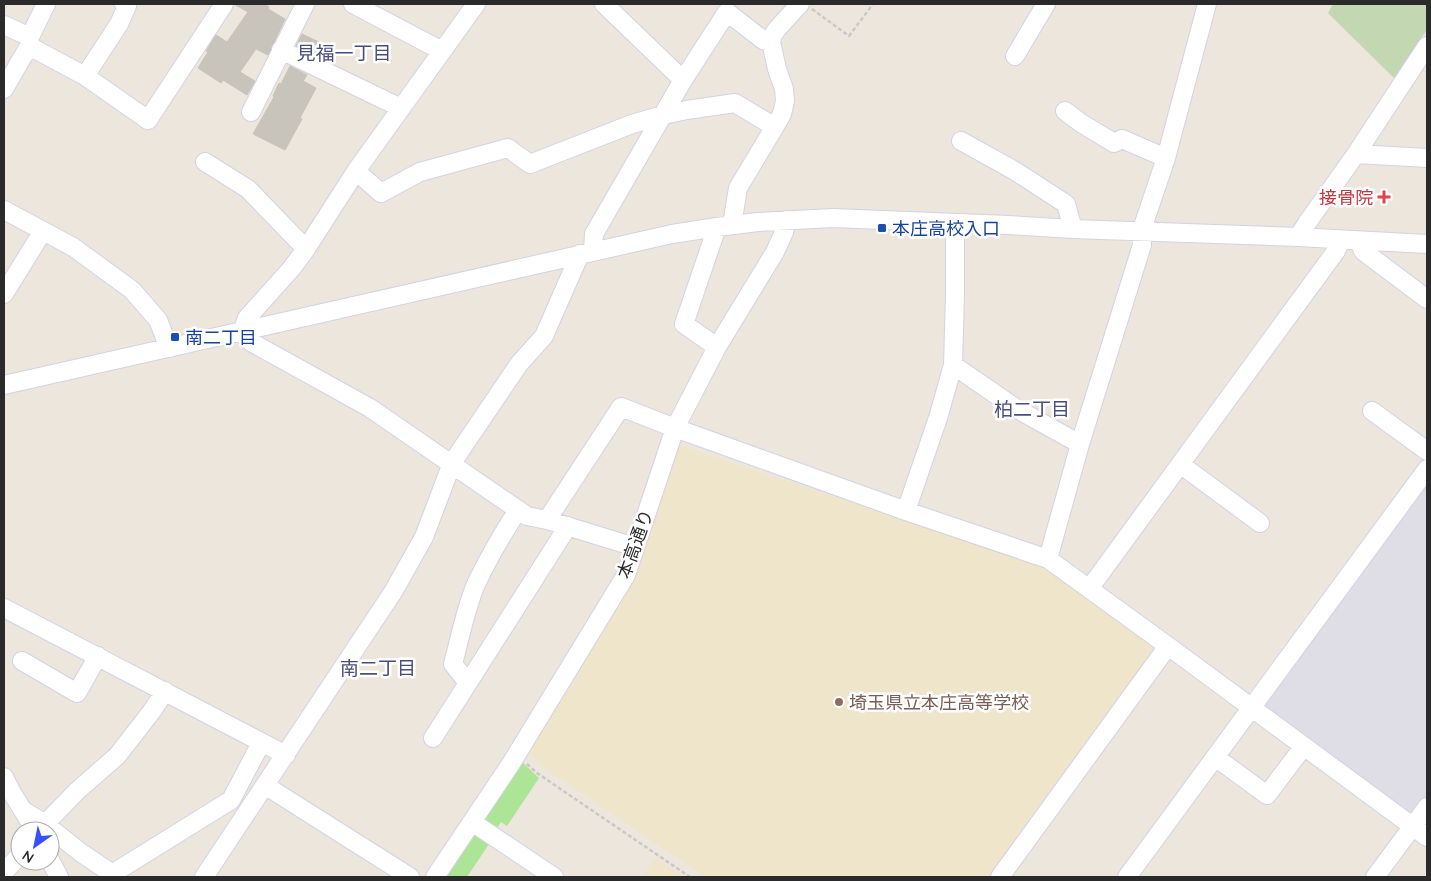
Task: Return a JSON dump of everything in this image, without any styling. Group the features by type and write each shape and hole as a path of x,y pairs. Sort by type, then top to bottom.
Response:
{"street":[{"path":"4,89 29,42 46,4"},
{"path":"85,76 119,24 127,6 124,4"},
{"path":"4,25 85,76 148,120 224,4"},
{"path":"250,112 305,4"},
{"path":"353,4 442,51"},
{"path":"242,332 247,318 291,269 306,249 356,172 476,4"},
{"path":"604,4 683,80"},
{"path":"717,347 684,324 725,226 738,188 782,114 785,101 784,89 771,42 777,28 800,4"},
{"path":"1015,56 1046,4"},
{"path":"1048,559 1080,444 1142,245 1141,232 1166,158 1206,4"},
{"path":"204,877 393,592 424,537 452,463 519,364 544,336 587,253 594,234 683,80 727,12 763,40 771,42"},
{"path":"1298,237 1356,154 1427,46"},
{"path":"281,50 401,108"},
{"path":"356,172 381,192 420,172 508,148 530,164 632,124 663,115 734,103 774,128"},
{"path":"1065,111 1114,143 1122,139 1166,158"},
{"path":"961,140 1015,171 1066,204 1073,229"},
{"path":"1356,154 1427,158"},
{"path":"205,162 248,189 306,249"},
{"path":"4,210 73,247 132,290 158,320 169,348"},
{"path":"4,385 672,234 725,226 832,218 1427,244"},
{"name":"本高通り","path":"434,877 517,754 626,575 675,428 717,347 775,252 784,232 786,220"},
{"path":"906,511 938,418 953,366 955,223"},
{"path":"4,294 43,231"},
{"path":"1089,589 1336,251 1341,240"},
{"path":"1359,241 1363,251 1427,299"},
{"path":"242,332 250,342 370,408 527,516 568,526 635,547"},
{"path":"953,366 1017,409 1080,444"},
{"path":"547,520 621,407 906,511 1048,559 1427,837"},
{"path":"1372,411 1427,451"},
{"path":"1180,464 1260,523"},
{"path":"1127,877 1427,468"},
{"path":"468,683 453,664 467,612 476,583 518,510"},
{"path":"433,738 568,526"},
{"path":"6,615 98,656 286,755"},
{"path":"1000,877 1168,646"},
{"path":"22,660 77,693 98,656"},
{"path":"47,821 77,791 117,756 165,691"},
{"path":"60,840 115,876 231,800 261,743"},
{"path":"1215,757 1267,795 1304,746"},
{"path":"4,777 8,790 33,821"},
{"path":"266,786 410,877"},
{"path":"1375,877 1427,806"},
{"path":"472,822 554,877"}],"path":[{"path":"806,4 849,36 873,4"},
{"path":"517,754 537,773 690,877"}],"shaded area":[{"name":"埼玉県立本庄高等学校","path":"678,445 1047,567 1155,647 1156,654 992,877 706,877 540,765 527,750 633,578"},
{"path":"1427,473 1427,796 1414,815 1407,815 1257,705"},
{"path":"655,858 683,877 643,877"}],"green space":[{"path":"1333,4 1427,4 1427,30 1396,80 1328,13"},
{"path":"521,761 539,778 507,826 501,822 495,831 482,820"},
{"path":"474,830 491,841 467,877 442,877"}],"building":[{"path":"234,4 264,4 269,7 268,9 285,19 268,55 256,49 240,72 255,81 247,95 223,80 221,83 198,68 216,35 227,42 248,12"},
{"path":"302,34 325,45 319,57 296,46"},
{"path":"290,66 307,75 303,81 316,88 285,150 253,134 274,97 279,83 281,84"}],"place":[{"name":"接骨院","path":"1384,197"},
{"name":"本庄高校入口","path":"882,228"},
{"name":"南二丁目","path":"175,337"},
{"name":"埼玉県立本庄高等学校","path":"839,702"}],"district":[{"name":"見福一丁目","path":"344,53"},
{"name":"柏二丁目","path":"1032,409"},
{"name":"南二丁目","path":"378,668"}]}
